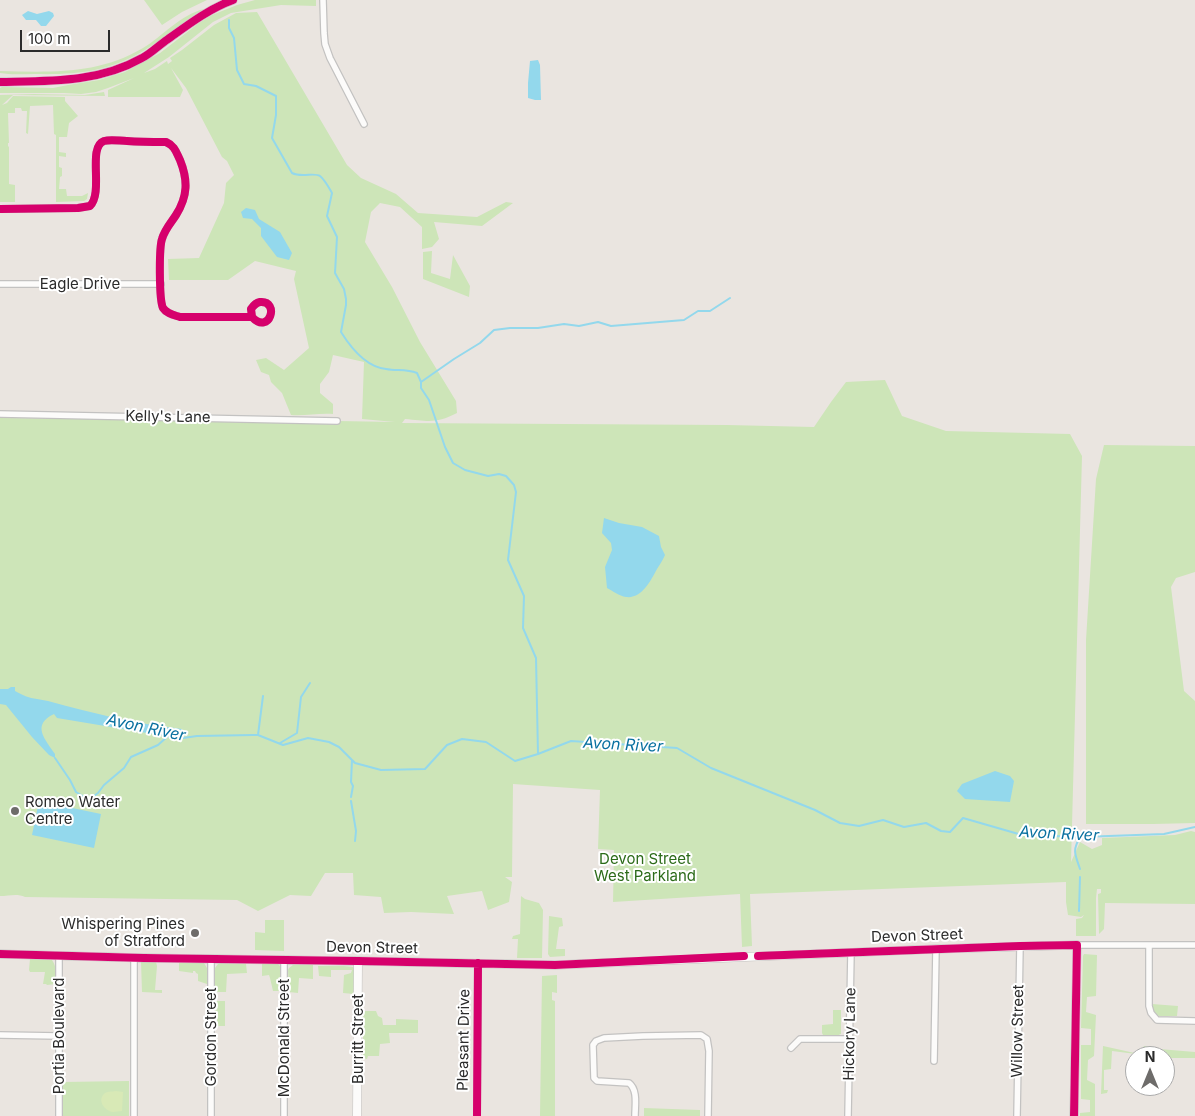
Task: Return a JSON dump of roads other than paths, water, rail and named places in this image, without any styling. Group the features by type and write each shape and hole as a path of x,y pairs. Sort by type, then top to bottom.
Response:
{"street":[{"path":"0,82 70,80 106,73 143,58 190,23 211,10 233,0"},
{"path":"323,0 325,44 330,58 364,124"},
{"path":"0,209 78,208 90,206 96,198 96,149 102,142 166,142 171,144 185,171 186,187 178,213 165,231 161,241 163,307 166,312 183,317 252,317"},
{"name":"Eagle Drive","path":"0,284 161,284"},
{"name":"Kelly's Lane","path":"0,414 337,421"},
{"path":"1074,1116 1077,944"},
{"name":"Devon Street","path":"0,954 555,965 1077,944 1195,946"},
{"path":"1149,945 1149,1006 1151,1013 1157,1020 1195,1021"},
{"name":"Willow Street","path":"1017,1116 1020,946"},
{"path":"934,1061 936,949"},
{"name":"Hickory Lane","path":"848,1116 851,952"},
{"name":"Portia Boulevard","path":"59,956 60,1116"},
{"path":"134,958 134,1116"},
{"name":"Gordon Street","path":"211,959 211,1116"},
{"name":"McDonald Street","path":"284,960 284,1116"},
{"name":"Burritt Street","path":"357,1116 358,961"},
{"name":"Pleasant Drive","path":"477,1116 478,963"},
{"path":"0,1034 59,1036"},
{"path":"634,1116 635,1090 633,1086 629,1083 597,1082 594,1078 593,1045 596,1041 604,1038 643,1036 701,1035 707,1039 709,1051 708,1116"},
{"path":"791,1048 800,1039 849,1039"}],"water":[{"path":"28,11 37,14 49,11 54,16 46,26 41,26 36,20 26,20 22,15"},
{"path":"538,60 540,65 541,100 535,100 528,98 528,83 530,61"},
{"path":"246,208 255,210 259,219 280,232 292,253 289,260 277,257 261,236 261,228 252,219 243,218 241,212"},
{"path":"604,518 642,527 659,536 665,555 649,583 641,592 632,597 618,595 607,588 605,567 612,550 611,543 602,533"},
{"name":"Avon River","path":"15,687 15,691 31,698 131,721 182,729 183,738 57,718 54,714 43,723 42,732 55,754 55,758 49,755 32,737 6,705 0,704 0,689"},
{"path":"995,771 1010,776 1014,781 1010,802 965,799 957,791 962,784"},
{"path":"39,801 101,814 94,848 32,835"}],"waterway":[{"path":"229,20 229,28 234,38 237,70 244,84 256,86 276,96 276,115 272,138 292,173 320,176 332,193 327,216 337,237 335,273 344,289 346,299 341,332 354,350 372,365 417,373 421,382 421,388 429,400 445,447 453,463 465,470 488,476 499,474 506,476 514,485 516,492 508,560 524,596 523,628 536,658 538,754"},
{"path":"421,382 480,343 494,330 538,328 564,324 579,326 598,322 611,326 684,320 698,311 710,311 730,298"},
{"path":"280,743 297,733 301,697 310,683"},
{"path":"258,735 263,696"},
{"name":"Avon River","path":"182,737 258,735 283,745 308,738 329,742 339,747 355,763 381,770 425,769 447,745 462,739 486,742 515,761 571,741 677,748 711,768 815,810 840,823 859,826 883,820 904,827 926,823 941,831 950,832 963,818 1022,835 1081,837 1164,834 1195,827"},
{"path":"55,758 76,792 86,798 91,798 124,768 131,757 158,745 168,736"},
{"path":"351,797 353,786 351,782 352,760"},
{"path":"351,801 356,831 355,841"},
{"path":"1080,837 1075,853 1080,869"},
{"path":"1079,911 1080,877"}],"place":[{"name":"Romeo Water Centre","path":"15,811"},
{"name":"Whispering Pines of Stratford","path":"195,933"}],"park label":[{"name":"Devon Street West Parkland","path":"645,868"}]}
